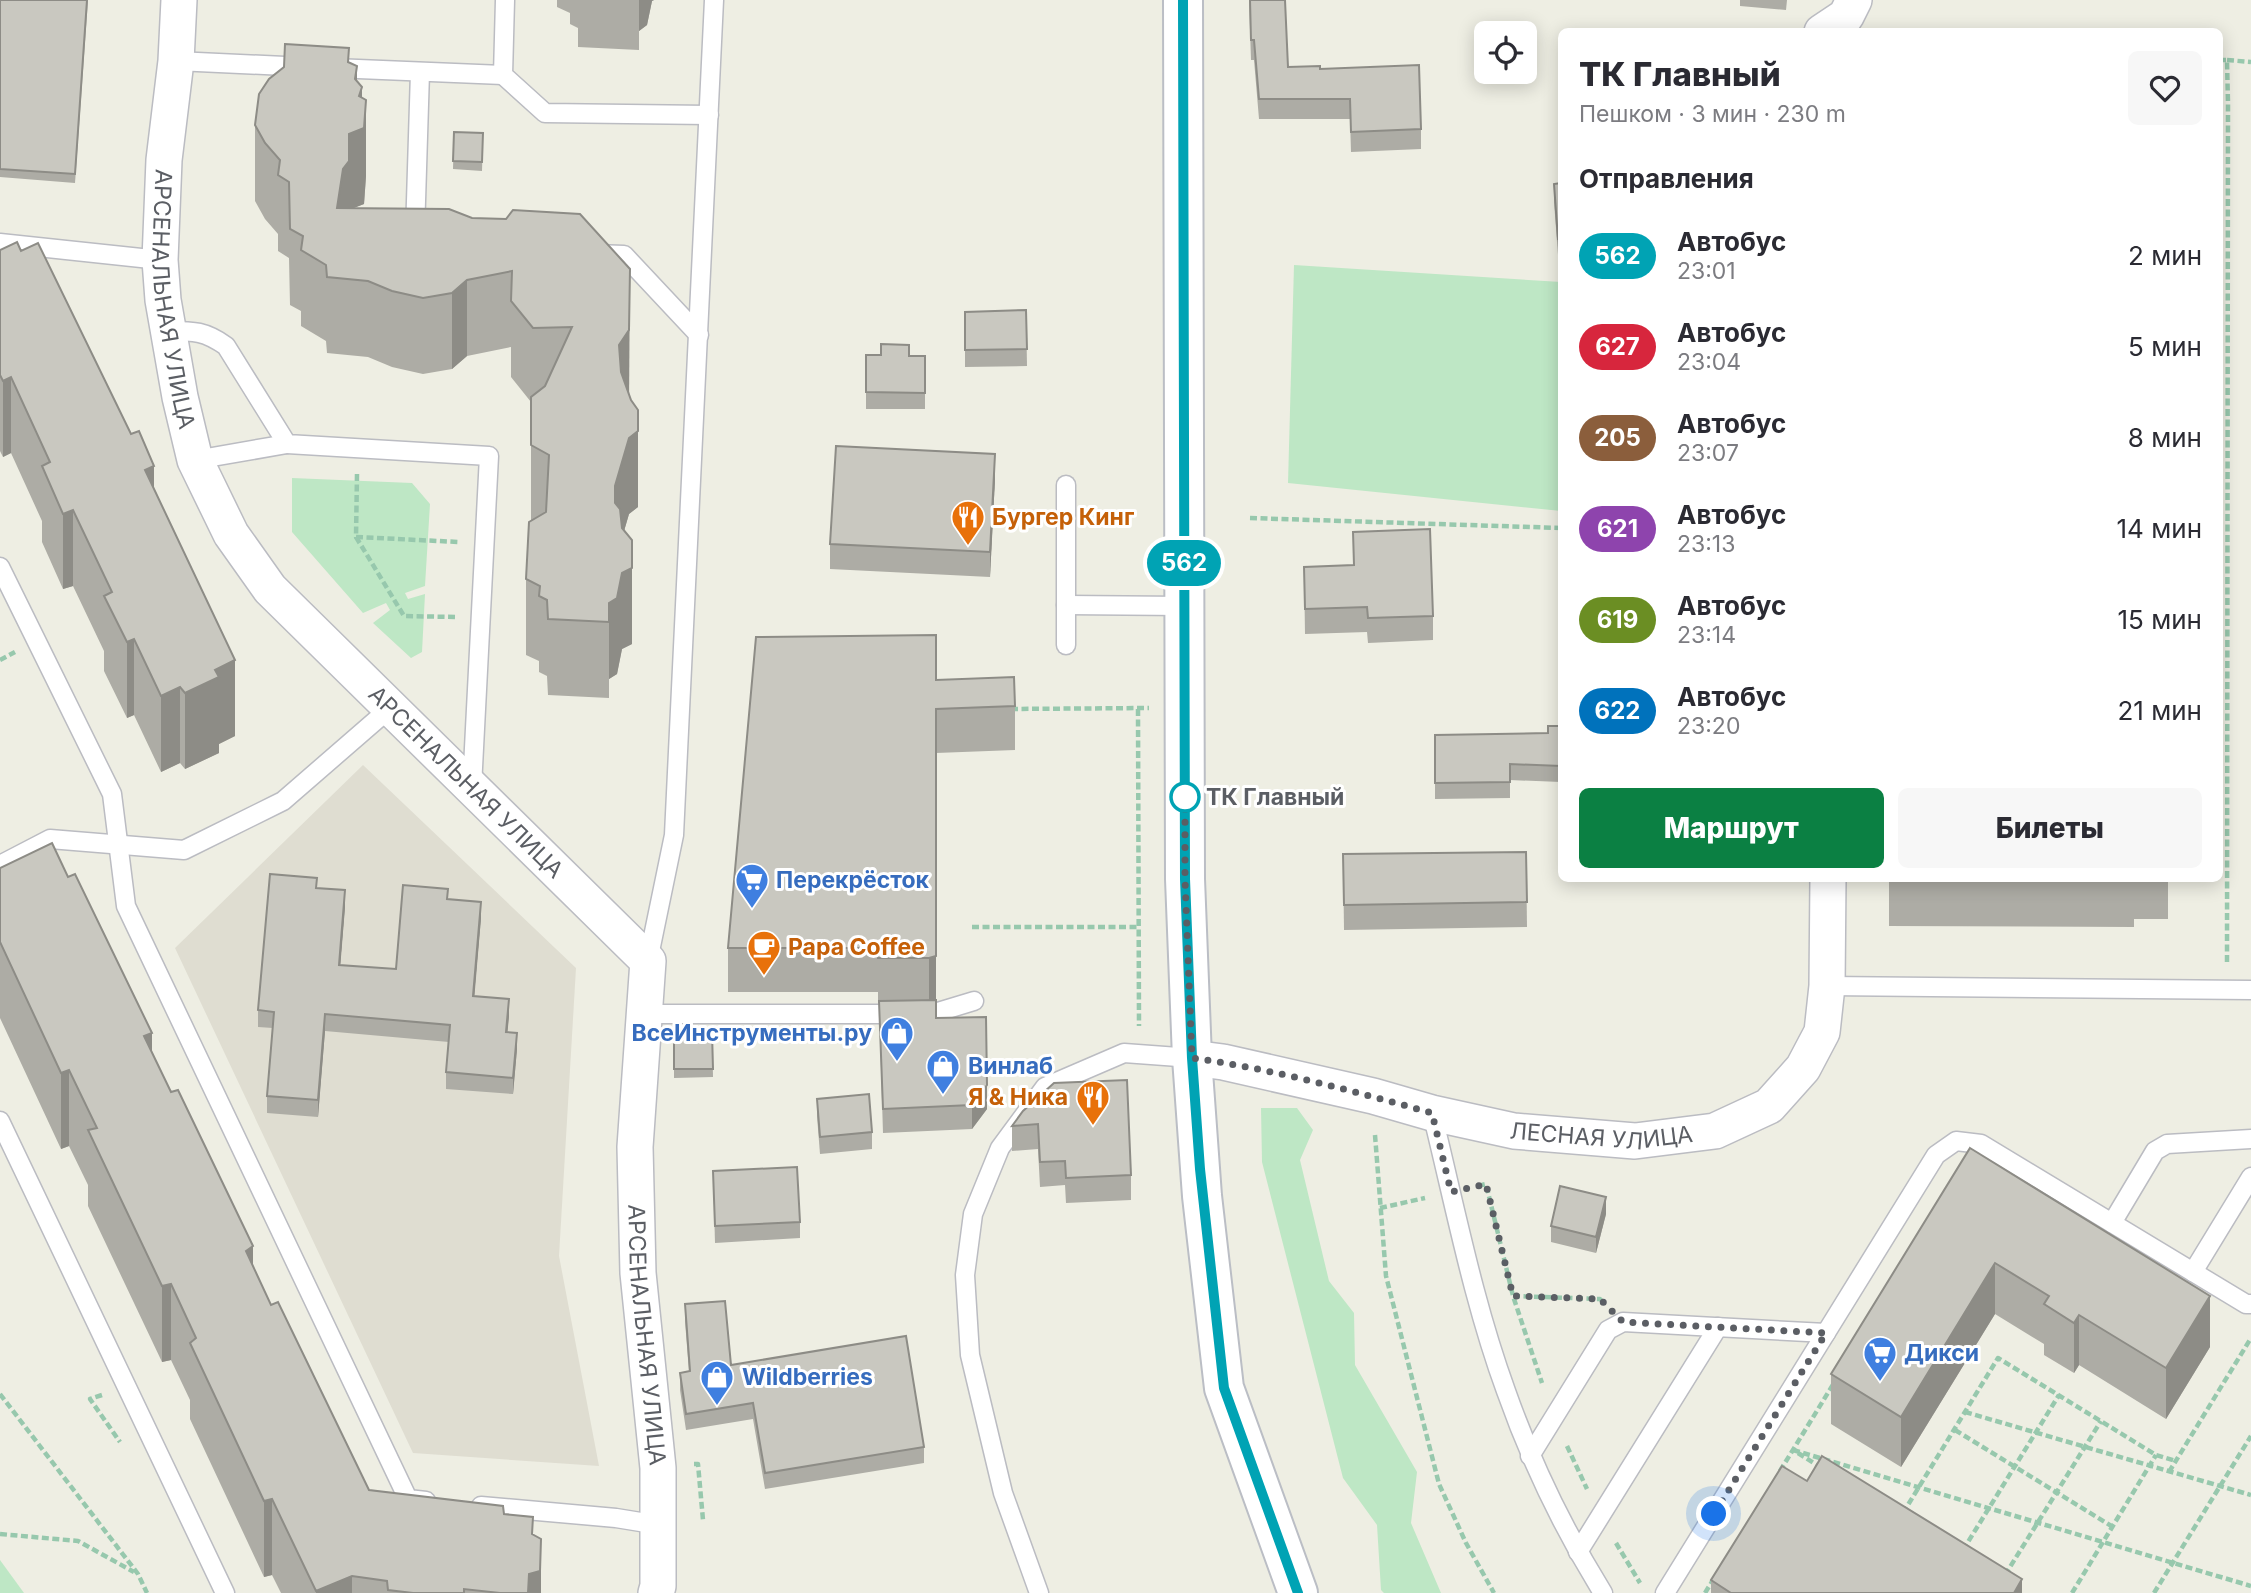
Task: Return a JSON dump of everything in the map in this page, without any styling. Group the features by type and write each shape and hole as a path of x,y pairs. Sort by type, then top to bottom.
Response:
{"main road":[{"path":"1183,0 1185,879 1192,1058 1202,1196 1224,1388 1298,1593"}],"street":[{"name":"АРСЕНАЛЬНАЯ УЛИЦА","path":"179,0 176,61 164,160 160,260 180,397 195,460 231,534 270,589 648,961 635,1147 638,1273 658,1468 656,1593"},
{"path":"1828,28 1846,16 1854,0"},
{"name":"ЛЕСНАЯ УЛИЦА","path":"1192,1058 1223,1062 1373,1096 1432,1113 1514,1131 1634,1141 1715,1131 1769,1106 1803,1068 1822,1032 1827,986 1828,882"}],"lane":[{"path":"503,75 505,0"},
{"path":"648,961 674,835 714,0"},
{"path":"176,61 503,75 545,113 709,115"},
{"path":"419,72 414,247 428,248"},
{"path":"0,243 160,260"},
{"path":"582,254 624,255 699,335"},
{"path":"169,331 193,331 210,335 226,346 287,444"},
{"path":"195,460 287,444 489,456 472,790"},
{"path":"1066,485 1066,645"},
{"path":"0,566 112,794 126,906 408,1499 616,1518 659,1525"},
{"path":"1066,605 1184,606"},
{"path":"0,865 50,839 184,850 283,801 389,709"},
{"path":"1827,986 2251,990"},
{"path":"644,1014 931,1014 974,1001"},
{"path":"1039,1593 1003,1493 970,1355 965,1275 973,1214 1000,1149 1045,1087 1124,1053 1192,1058"},
{"path":"1432,1113 1475,1291 1505,1390 1531,1455 1578,1552 1603,1593"},
{"path":"0,1121 225,1593"},
{"path":"2112,1223 2155,1151 2167,1143 2251,1139"},
{"path":"1665,1593 1936,1155 1956,1141 1981,1144 2246,1304 2251,1304"},
{"path":"2193,1272 2251,1177"},
{"path":"1531,1455 1608,1330 1623,1322 1826,1333"},
{"path":"1578,1552 1718,1327"}],"path":[{"path":"2223,60 2251,62"},
{"path":"2227,60 2227,989"},
{"path":"358,448 356,537 404,616 481,618"},
{"path":"1250,518 1558,528"},
{"path":"356,537 485,543"},
{"path":"1004,709 1150,708"},
{"path":"1138,709 1139,1054"},
{"path":"972,927 1139,927"},
{"path":"1373,1096 1386,1276 1439,1484 1466,1543 1494,1593"},
{"path":"1380,1209 1486,1184 1513,1296 1554,1418 1600,1517 1646,1593"},
{"path":"1513,1296 1600,1299 1623,1322"},
{"path":"2169,1472 2251,1338"},
{"path":"1901,1517 1998,1358 2157,1455 2176,1461"},
{"path":"1773,1482 1835,1380"},
{"path":"0,1394 138,1574 147,1593"},
{"path":"1951,1547 1961,1554 2059,1395"},
{"path":"1965,1412 2251,1495"},
{"path":"2002,1579 2101,1421"},
{"path":"1955,1430 2113,1527"},
{"path":"1765,1432 1825,1470"},
{"path":"2154,1593 2251,1436"},
{"path":"1793,1450 2251,1586"},
{"path":"2072,1593 2157,1455"},
{"path":"0,1534 78,1541 138,1574"},
{"path":"1705,1593 1715,1577"}],"shaded area":[{"path":"363,765 576,968 559,1256 599,1466 413,1453 175,948"}],"green space":[{"path":"1294,265 1558,282 1558,511 1288,483"},
{"path":"292,478 412,483 430,504 425,586 405,593 408,599 425,594 422,652 411,658 373,623 390,610 386,603 363,613 292,532"},
{"path":"1261,1108 1297,1108 1313,1130 1300,1160 1329,1281 1354,1313 1355,1365 1417,1472 1411,1523 1441,1593 1384,1593 1381,1590 1377,1525 1343,1478 1262,1162"},
{"path":"0,1560 24,1593 0,1593"}],"building":[{"path":"0,0 87,0 75,174 0,169"},
{"path":"1250,0 1285,0 1288,67 1320,66 1320,69 1419,65 1421,129 1351,132 1350,99 1259,99 1254,40 1251,40"},
{"path":"285,44 349,48 348,62 357,66 355,79 362,87 359,96 366,100 364,128 349,134 349,161 343,169 337,208 449,209 472,218 506,219 513,210 580,214 630,269 629,330 619,345 621,372 631,400 638,410 638,431 629,438 615,486 615,503 620,509 622,528 632,540 632,568 622,573 617,598 609,603 609,622 548,619 547,600 539,596 540,586 526,579 529,522 546,512 549,455 531,445 531,397 545,386 572,327 533,328 511,301 512,271 467,280 452,293 423,298 392,291 368,281 327,277 326,265 301,250 303,236 290,229 289,182 278,175 280,160 265,143 255,125 259,94 269,79 284,67"},
{"path":"454,132 483,133 482,162 453,161"},
{"path":"1558,183 1558,239 1554,184"},
{"path":"17,242 21,251 38,243 131,434 139,431 154,466 145,470 235,660 215,670 219,677 185,693 180,687 161,696 134,639 127,642 104,596 112,592 73,510 63,514 42,466 50,462 11,377 3,381 0,375 0,250"},
{"path":"1026,310 1027,349 965,350 965,312"},
{"path":"881,344 909,345 909,356 925,356 925,393 866,392 866,355 881,355"},
{"path":"836,446 995,454 990,552 830,544"},
{"path":"1430,529 1433,616 1368,618 1367,607 1305,609 1304,567 1354,565 1353,532"},
{"path":"936,635 936,680 1014,677 1015,706 936,709 936,956 878,958 878,948 728,948 756,637"},
{"path":"1548,726 1558,726 1558,766 1510,764 1510,782 1435,783 1435,735 1548,733"},
{"path":"52,843 68,877 75,874 152,1033 144,1036 171,1092 178,1090 253,1246 246,1251 271,1305 278,1302 369,1490 503,1506 504,1514 533,1517 532,1534 541,1539 540,1571 529,1574 528,1593 464,1589 464,1593 413,1593 388,1590 387,1581 352,1576 316,1591 272,1499 264,1501 190,1343 196,1338 171,1284 162,1286 88,1130 97,1128 69,1070 61,1073 0,942 0,868"},
{"path":"1526,852 1527,902 1344,905 1343,854"},
{"path":"270,874 317,878 316,888 345,890 339,965 396,969 403,885 448,889 447,899 481,902 473,996 509,999 506,1032 517,1033 513,1078 446,1072 450,1025 325,1014 318,1100 267,1096 274,1012 258,1010"},
{"path":"936,1000 936,1018 986,1017 987,1085 972,1105 883,1109 879,1001"},
{"path":"712,1032 713,1069 674,1069 674,1033"},
{"path":"1127,1080 1131,1175 1066,1178 1065,1161 1040,1162 1038,1124 1012,1126 1023,1111 1054,1083"},
{"path":"869,1094 872,1132 820,1137 817,1099"},
{"path":"1970,1148 2210,1296 2166,1368 2079,1315 2074,1323 2044,1304 2049,1296 1995,1263 1901,1417 1831,1374"},
{"path":"797,1167 800,1222 715,1226 713,1171"},
{"path":"1560,1186 1606,1197 1596,1237 1551,1226"},
{"path":"725,1301 731,1365 906,1336 924,1447 765,1473 753,1403 686,1414 680,1373 690,1371 685,1304"},
{"path":"1822,1456 2022,1579 2014,1593 1731,1593 1711,1580 1782,1466 1807,1481"}],"bus line":[{"name":"562","path":"1183,0 1185,879 1192,1058 1200,1169 1224,1388 1298,1593"}],"place":[{"name":"Бургер Кинг","path":"968,547"},
{"name":"ТК Главный","path":"1185,797"},
{"name":"Перекрёсток","path":"752,910"},
{"name":"Papa Coffee","path":"764,977"},
{"name":"ВсеИнструменты.ру","path":"897,1063"},
{"name":"Винлаб","path":"943,1096"},
{"name":"Я & Ника","path":"1093,1127"},
{"name":"Дикси","path":"1880,1383"},
{"name":"Wildberries","path":"717,1407"}],"route":[{"path":"1185,797 1185,879 1192,1058 1223,1062 1373,1096 1432,1113 1451,1192 1486,1184 1513,1296 1600,1299 1623,1322 1826,1333 1714,1514"}]}
